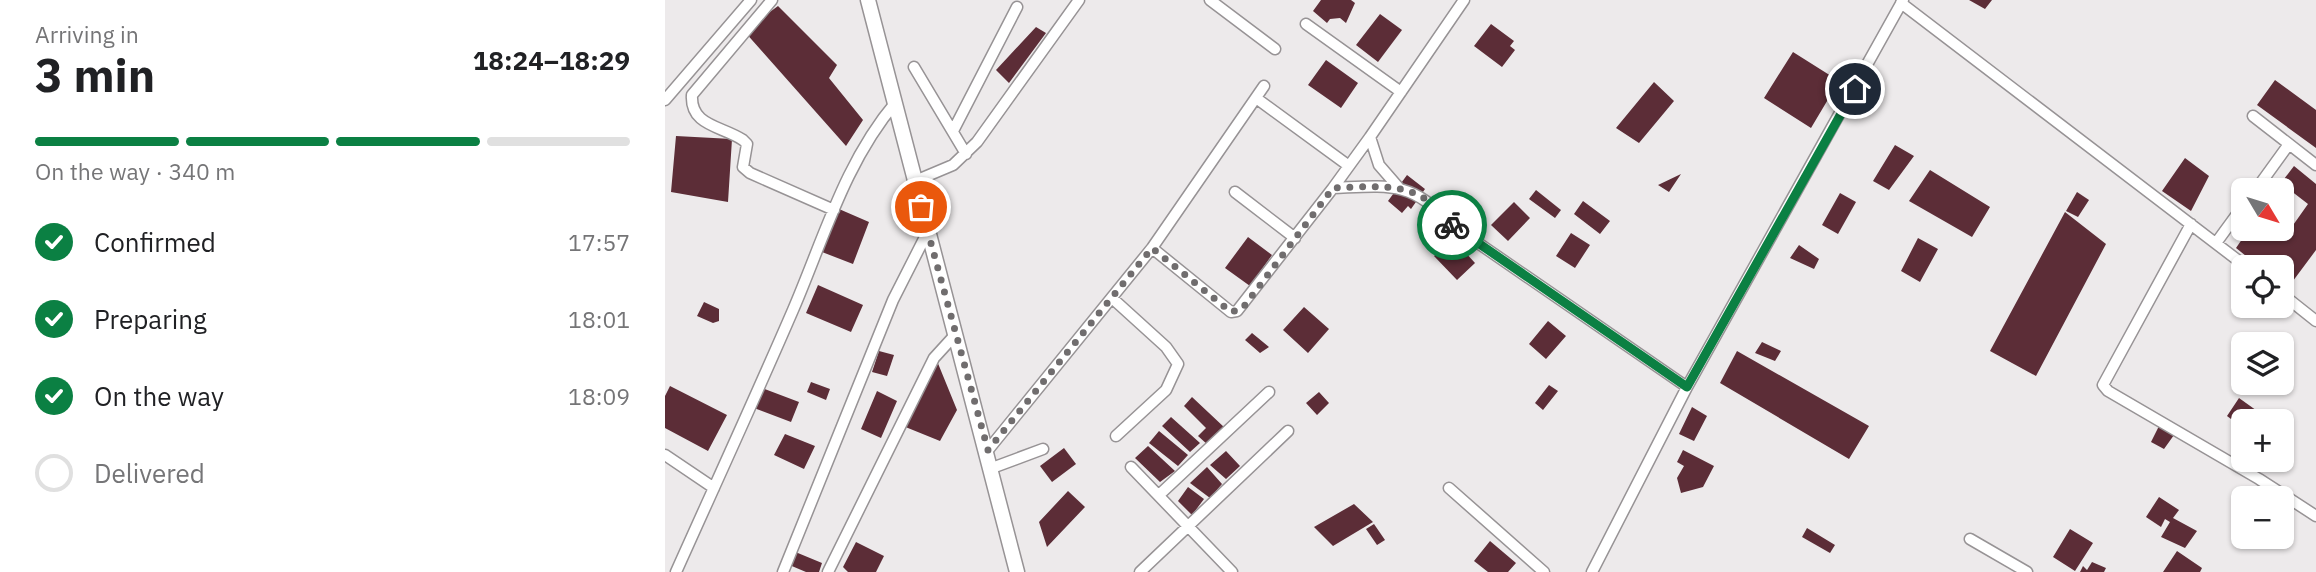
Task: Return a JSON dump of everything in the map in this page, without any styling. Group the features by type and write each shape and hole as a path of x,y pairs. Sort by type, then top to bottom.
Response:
{"main road":[{"path":"868,0 896,102 927,233 988,450 1017,572"}],"street":[{"path":"665,100 751,0"},
{"path":"772,0 692,95 691,107 699,118 743,140 747,145 743,167 750,173 834,210"},
{"path":"915,181 942,171 966,153 993,124 1079,0"},
{"path":"1210,0 1275,48"},
{"path":"1152,248 1231,312 1242,309 1370,137 1464,0"},
{"path":"1591,572 1687,387 1902,2 2231,255"},
{"path":"953,131 1017,7"},
{"path":"1306,24 1401,92"},
{"path":"914,67 966,153"},
{"path":"988,450 1152,248 1264,86"},
{"path":"1256,98 1349,166"},
{"path":"676,572 864,145 896,102"},
{"path":"2253,116 2316,164"},
{"path":"1370,137 1379,165 1399,188"},
{"path":"2264,178 2289,144"},
{"path":"1333,188 1399,188 1417,193 1433,205 1449,223 1687,387"},
{"path":"1235,192 1295,238"},
{"path":"2216,243 2231,222"},
{"path":"2191,224 2103,385 2108,391 2259,479 2316,516"},
{"path":"783,572 893,300 927,233"},
{"path":"1112,298 1166,347 1178,364 1165,390 1117,436"},
{"path":"2294,304 2316,321"},
{"path":"828,572 934,358 955,335"},
{"path":"1159,495 1269,393"},
{"path":"1140,572 1288,431"},
{"path":"992,468 1043,449"},
{"path":"665,455 714,488"},
{"path":"1131,467 1189,525 1226,570"},
{"path":"1449,488 1544,572"},
{"path":"1970,539 2027,572"}],"building":[{"path":"1321,0 1351,0 1355,3 1346,23 1340,18 1330,19 1327,23 1313,11"},
{"path":"1969,0 1992,0 1985,9"},
{"path":"778,6 837,65 829,78 863,120 846,146 744,31"},
{"path":"1380,14 1402,30 1378,62 1356,45"},
{"path":"1491,24 1514,41 1510,46 1515,50 1502,67 1474,46"},
{"path":"1036,27 1046,33 1009,83 996,70"},
{"path":"1793,52 1839,81 1811,128 1764,98"},
{"path":"1326,60 1358,83 1341,108 1308,85"},
{"path":"2275,80 2316,110 2316,148 2257,105"},
{"path":"1654,82 1674,101 1639,143 1616,128"},
{"path":"676,136 732,139 728,202 671,192"},
{"path":"1895,145 1914,156 1889,190 1873,181"},
{"path":"2185,158 2209,176 2191,211 2162,191"},
{"path":"2294,166 2316,184 2316,250 2294,280 2294,255 2245,255 2236,248 2240,242 2294,242 2294,224 2308,204 2294,193 2294,178 2285,178"},
{"path":"1930,170 1990,207 1972,237 1909,201"},
{"path":"1681,174 1669,192 1658,185"},
{"path":"1407,175 1425,189 1411,209 1408,206 1402,213 1388,201"},
{"path":"1536,190 1561,210 1555,218 1529,199"},
{"path":"2077,192 2089,200 2078,217 2066,211"},
{"path":"1840,193 1856,202 1838,234 1822,225"},
{"path":"1583,201 1610,221 1600,234 1574,214"},
{"path":"1514,202 1530,218 1508,241 1491,225"},
{"path":"839,209 869,222 853,264 822,252"},
{"path":"2065,212 2106,244 2036,376 1990,351"},
{"path":"1571,233 1590,245 1575,268 1556,256"},
{"path":"1248,237 1272,255 1250,286 1225,268"},
{"path":"1918,238 1938,249 1920,282 1901,271"},
{"path":"1454,240 1475,263 1457,280 1434,256"},
{"path":"1799,245 1819,259 1814,269 1790,258"},
{"path":"818,285 863,305 851,332 806,313"},
{"path":"704,302 719,309 719,321 713,323 697,316"},
{"path":"1304,307 1329,329 1308,353 1283,330"},
{"path":"1548,321 1566,336 1546,359 1529,344"},
{"path":"1252,333 1269,347 1260,353 1245,340"},
{"path":"1762,342 1781,351 1775,361 1755,353"},
{"path":"879,351 894,355 887,376 872,372"},
{"path":"1737,351 1869,426 1849,459 1720,383"},
{"path":"937,361 957,410 940,441 903,426"},
{"path":"811,382 830,389 826,400 807,392"},
{"path":"1549,385 1558,391 1543,410 1535,403"},
{"path":"670,386 727,415 708,451 665,428 665,396"},
{"path":"762,388 799,402 791,422 754,408"},
{"path":"877,391 897,401 881,438 861,429"},
{"path":"1319,392 1329,403 1317,415 1306,403"},
{"path":"1192,397 1225,428 1208,445 1198,436 1206,428 1184,406"},
{"path":"2239,398 2254,409 2232,409"},
{"path":"1692,407 1707,416 1694,441 1679,434"},
{"path":"1171,417 1200,443 1190,452 1162,426"},
{"path":"2159,426 2174,435 2164,449 2151,442"},
{"path":"1159,431 1188,455 1178,466 1149,443"},
{"path":"785,434 815,446 804,469 774,455"},
{"path":"1148,446 1175,471 1160,482 1135,458"},
{"path":"1064,448 1076,464 1052,482 1040,466"},
{"path":"1683,450 1714,466 1703,487 1681,493 1677,478 1684,466 1677,462"},
{"path":"1226,451 1240,466 1226,479 1210,465"},
{"path":"1207,467 1222,484 1210,498 1190,483"},
{"path":"1188,487 1204,499 1192,515 1178,501"},
{"path":"1068,491 1085,507 1047,547 1039,522"},
{"path":"2159,497 2179,510 2173,518 2197,531 2185,548 2161,537 2170,522 2165,519 2161,527 2146,517"},
{"path":"1354,504 1373,522 1333,546 1314,527"},
{"path":"1374,524 1385,540 1377,545 1366,529"},
{"path":"1807,528 1835,545 1830,553 1802,537"},
{"path":"2070,529 2093,543 2075,571 2053,557"},
{"path":"1490,541 1516,563 1508,572 1488,572 1474,561"},
{"path":"856,542 884,556 876,572 848,572 843,567"},
{"path":"793,551 822,563 819,572 806,572 787,564"},
{"path":"2177,551 2202,568 2200,572 2163,572"},
{"path":"2092,562 2106,568 2104,572 2080,572 2083,566 2087,570"}],"way so far":[{"path":"921,207 988,450 1152,248 1231,312 1242,309 1333,188 1399,188 1417,193 1452,225"}],"route":[{"path":"1452,225 1687,387 1855,89"}]}
